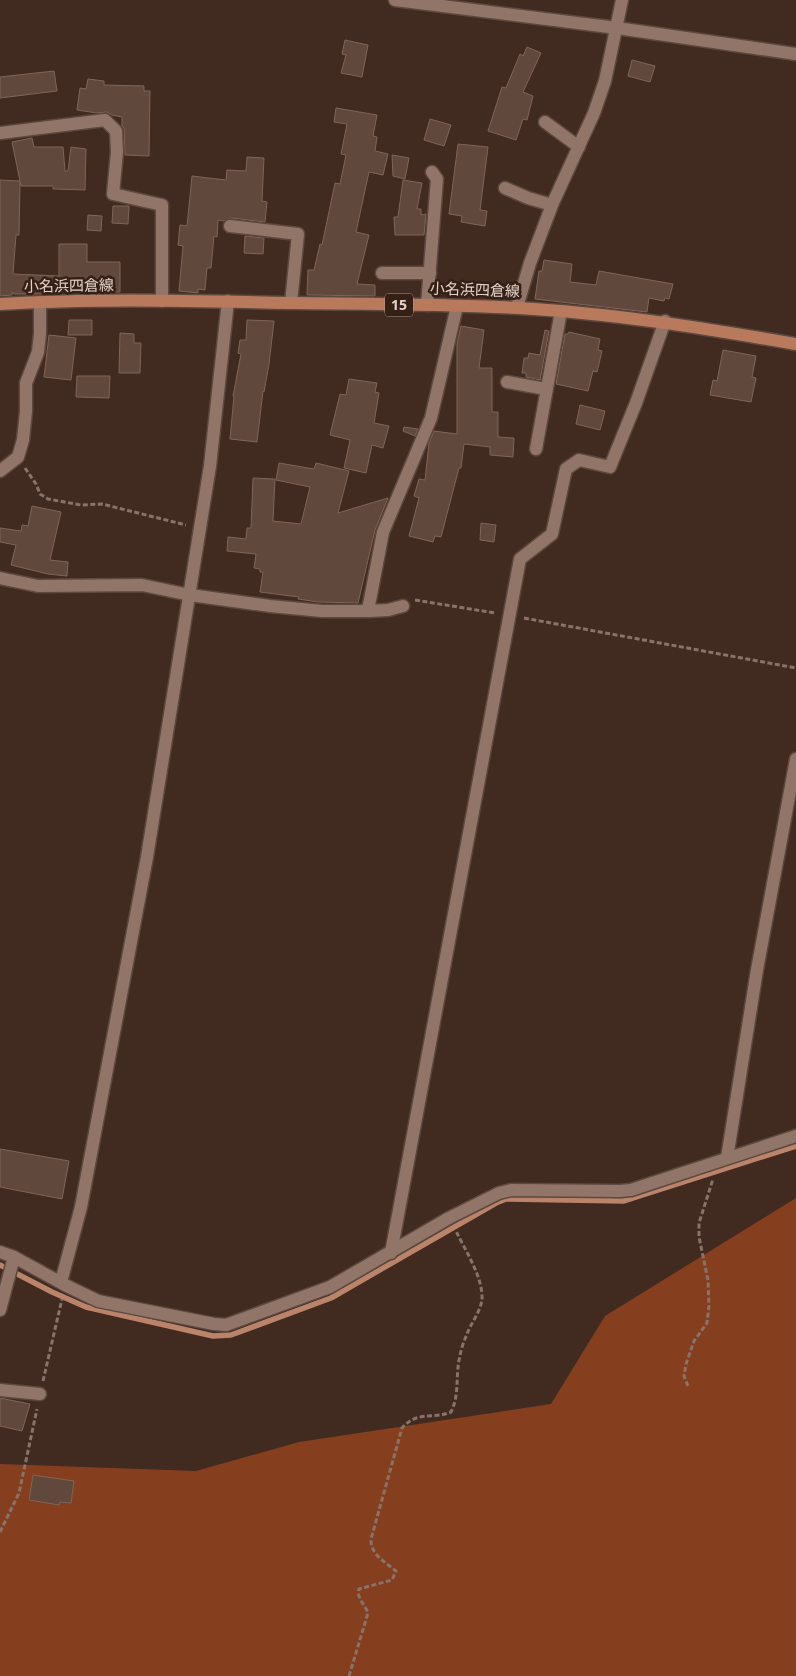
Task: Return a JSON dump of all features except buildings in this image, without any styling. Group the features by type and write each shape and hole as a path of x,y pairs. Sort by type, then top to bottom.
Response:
{"main road":[{"name":"小名浜四倉線","path":"0,304 228,301 517,308 665,322 796,344"}],"street":[{"path":"395,0 617,28 796,54"},
{"path":"517,308 530,262 552,205 594,113 605,81 622,0"},
{"path":"0,133 105,120 116,131 117,152 113,194 162,205 162,301"},
{"path":"545,122 579,147"},
{"path":"427,305 438,179 432,172"},
{"path":"505,188 528,198 552,205"},
{"path":"230,226 298,234 291,303"},
{"path":"382,273 430,273"},
{"path":"61,1282 81,1207 145,866 210,466 228,301"},
{"path":"0,471 18,457 23,440 26,383 38,352 40,302"},
{"path":"369,611 383,532 431,418 457,306"},
{"path":"536,449 561,311"},
{"path":"391,1253 520,559 552,534 566,469 579,460 610,467 636,403 665,322"},
{"path":"507,382 546,389"},
{"path":"0,578 38,586 142,585 190,595 322,611 388,610 403,606"},
{"path":"727,1158 757,970 796,760"},
{"path":"0,1252 11,1265 61,1282 98,1301 226,1325 330,1287 449,1218 498,1193 511,1190 625,1191 796,1136"},
{"path":"0,1305 11,1265"},
{"path":"0,1390 40,1394"}],"path":[{"path":"18,457 36,484 40,494 48,499 81,505 102,504 200,529"},
{"path":"403,606 415,600 796,668"},
{"path":"688,1386 684,1376 686,1364 694,1341 707,1323 708,1315 708,1280 699,1236 699,1223 714,1175"},
{"path":"349,1676 368,1613 359,1598 359,1589 392,1580 396,1571 374,1552 370,1546 402,1428 416,1417 442,1416 451,1412 456,1403 460,1356 482,1299 479,1279 472,1261 454,1229"},
{"path":"0,1532 19,1493 62,1301"}],"shaded area":[{"path":"796,1198 796,1676 0,1676 0,1464 196,1471 299,1442 551,1404 605,1316"}],"waterway":[{"path":"0,1265 86,1307 213,1336 231,1335 331,1298 506,1199 624,1201 796,1146"}]}
